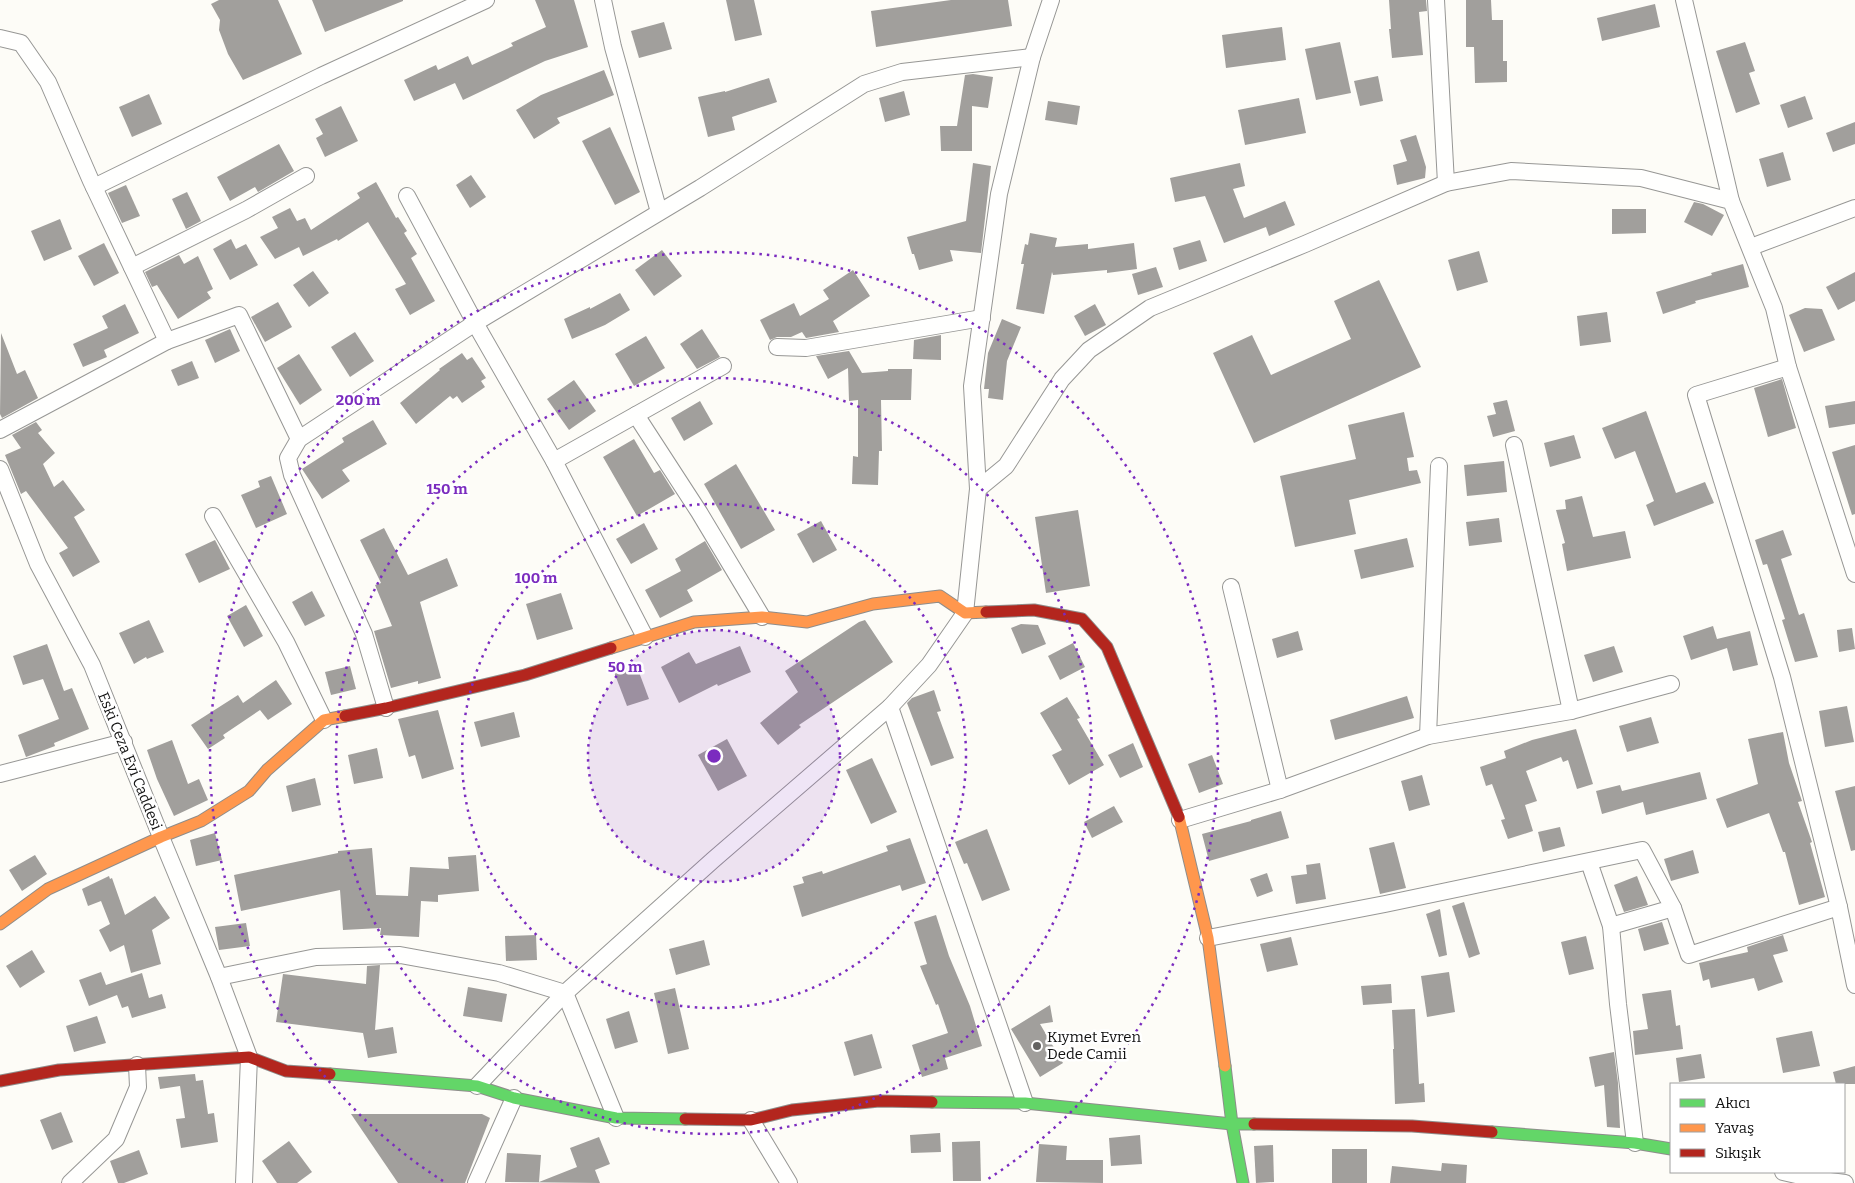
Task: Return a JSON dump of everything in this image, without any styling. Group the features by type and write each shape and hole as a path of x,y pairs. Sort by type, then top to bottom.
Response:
{"street":[{"path":"94,187 321,76 486,0"},
{"path":"603,0 613,47 659,212"},
{"path":"477,1086 565,993 713,860 890,707 929,665 966,613 978,489 972,386 1000,194 1032,58 1051,0"},
{"path":"1436,0 1446,183"},
{"path":"1684,0 1731,201 1774,308 1788,367 1855,574"},
{"path":"0,38 21,43 48,82 94,187 167,341"},
{"path":"386,708 364,634 292,474 288,458 299,439 475,323 659,212 864,84 902,72 1032,58"},
{"path":"978,489 1006,466 1062,379 1089,350 1150,308 1446,183 1511,171 1641,178 1731,201"},
{"path":"132,267 246,210 306,176"},
{"path":"407,196 475,323 554,461 645,637"},
{"path":"1751,247 1855,208"},
{"path":"0,430 167,341 239,315 299,439"},
{"path":"776,346 806,348 982,318"},
{"path":"554,461 723,366"},
{"path":"1788,367 1696,395 1782,677 1839,907 1855,985"},
{"path":"636,415 699,512 762,617"},
{"path":"1514,445 1571,711"},
{"path":"1428,736 1439,466"},
{"name":"Eski Ceza Evi Caddesi","path":"0,469 38,564 92,665 219,977 249,1057"},
{"path":"213,516 286,642 324,720"},
{"path":"1231,587 1280,790"},
{"path":"0,924 48,889 201,821 248,791 267,770 324,720 386,708 525,675 694,622 762,617 807,622 873,604 940,596 966,613 1034,610 1082,619 1107,647 1180,820 1208,938 1232,1124 1243,1183"},
{"path":"1180,820 1280,790 1428,736 1571,711 1671,684"},
{"path":"890,707 1024,1103"},
{"path":"0,774 124,742"},
{"path":"1208,938 1642,850 1673,908 1689,955 1839,907"},
{"path":"1589,862 1611,926 1618,1004 1635,1143"},
{"path":"1611,926 1673,908"},
{"path":"219,977 316,957 400,955 499,973 565,993"},
{"path":"565,993 616,1118"},
{"path":"0,1081 58,1070 249,1057 286,1071 477,1086 514,1098 616,1118 751,1120 792,1110 879,1101 1024,1103 1232,1124 1412,1126 1635,1143 1670,1149"},
{"path":"244,1183 249,1057"},
{"path":"70,1183 116,1138 138,1086 137,1065"},
{"path":"476,1183 514,1098"},
{"path":"751,1120 789,1183"},
{"path":"1786,1173 1814,1181 1845,1183"}],"building":[{"path":"219,0 278,0 302,54 243,80 228,54 219,30 220,20 211,4"},
{"path":"312,0 403,0 403,1 325,32"},
{"path":"535,0 574,0 588,47 545,61 463,100 455,83 414,101 404,80 436,65 438,70 468,56 472,65 513,46 511,43 546,27"},
{"path":"726,0 754,0 762,35 735,41"},
{"path":"951,0 1008,0 1012,26 876,47 871,11"},
{"path":"1389,0 1426,0 1427,11 1419,12 1423,55 1392,58"},
{"path":"1466,0 1491,0 1492,20 1503,20 1503,61 1507,61 1507,82 1475,83 1474,47 1466,47"},
{"path":"1655,4 1660,27 1602,41 1597,18"},
{"path":"664,22 672,49 639,58 631,31"},
{"path":"1282,27 1286,60 1226,68 1222,35"},
{"path":"1340,42 1351,93 1316,100 1305,49"},
{"path":"1745,42 1755,71 1749,73 1760,104 1736,113 1716,51"},
{"path":"604,70 614,95 557,118 560,123 534,139 516,110 541,95"},
{"path":"973,74 993,77 988,108 972,106 972,151 941,151 940,126 957,126 965,75"},
{"path":"1378,76 1383,101 1360,106 1354,81"},
{"path":"769,78 777,102 732,117 735,130 708,137 698,97 725,92"},
{"path":"904,91 910,115 885,122 879,98"},
{"path":"149,94 162,124 132,137 119,107"},
{"path":"1805,96 1813,119 1788,128 1780,105"},
{"path":"1299,98 1306,133 1245,145 1238,110"},
{"path":"1048,101 1080,106 1077,125 1045,120"},
{"path":"341,106 358,141 325,157 316,138 323,134 315,119"},
{"path":"1855,122 1855,144 1833,152 1826,133"},
{"path":"610,127 640,192 615,205 582,141"},
{"path":"1416,135 1426,167 1425,178 1397,185 1393,165 1407,161 1400,140"},
{"path":"279,144 294,171 258,192 255,187 230,201 217,177"},
{"path":"1783,152 1791,180 1767,187 1759,159"},
{"path":"973,163 991,166 981,253 950,250 953,261 919,270 907,237 966,221"},
{"path":"1240,163 1245,186 1233,189 1244,218 1285,201 1295,225 1269,236 1266,227 1224,243 1205,196 1175,202 1170,178"},
{"path":"471,175 486,197 470,208 456,185"},
{"path":"376,182 396,218 398,217 407,231 404,233 417,254 411,258 435,301 410,315 395,289 406,284 368,222 338,241 337,239 303,256 299,247 275,259 260,237 278,228 272,217 290,208 297,221 305,218 311,230 360,198 357,193"},
{"path":"126,185 140,216 122,223 108,193"},
{"path":"187,192 201,221 186,229 172,199"},
{"path":"1694,202 1703,204 1724,215 1712,236 1684,222"},
{"path":"1612,209 1646,209 1646,233 1612,234"},
{"path":"60,219 72,249 44,261 31,231"},
{"path":"1030,233 1057,238 1055,247 1088,244 1088,249 1134,243 1137,269 1107,273 1107,270 1053,275 1052,272 1044,314 1016,309 1024,264 1021,264 1025,244 1028,245"},
{"path":"231,239 236,249 246,244 258,265 230,280 213,249"},
{"path":"1200,240 1207,261 1179,270 1173,248"},
{"path":"104,243 119,273 94,286 78,256"},
{"path":"662,250 682,276 654,296 635,270"},
{"path":"1479,251 1488,282 1457,291 1448,260"},
{"path":"179,255 184,264 198,256 213,289 207,292 211,298 178,319 157,285 152,287 145,272"},
{"path":"1743,264 1749,287 1695,301 1696,303 1663,314 1656,292"},
{"path":"1156,267 1163,287 1138,295 1132,274"},
{"path":"853,270 870,296 833,321 839,332 806,338 802,332 791,337 777,337 770,340 760,320 794,303 800,316 829,299 823,290"},
{"path":"313,271 329,293 309,307 293,285"},
{"path":"1855,272 1855,301 1838,310 1826,287"},
{"path":"1379,280 1421,367 1254,443 1213,353 1252,335 1271,375 1351,339 1334,301"},
{"path":"620,293 630,310 605,325 572,339 564,319 590,307 590,309"},
{"path":"278,302 292,327 265,342 251,317"},
{"path":"125,304 139,333 104,350 107,357 83,367 73,344 108,328 102,316"},
{"path":"1095,304 1106,325 1085,336 1074,316"},
{"path":"1805,308 1822,309 1835,340 1804,352 1789,315"},
{"path":"1607,312 1611,342 1580,346 1577,316"},
{"path":"1002,319 1021,327 1007,361 1003,400 988,398 989,389 984,389 988,353"},
{"path":"230,329 240,351 215,363 205,340"},
{"path":"702,329 720,357 697,369 680,344"},
{"path":"355,332 374,361 350,377 331,347"},
{"path":"1,333 17,374 25,370 38,398 2,418 0,414"},
{"path":"941,335 941,360 913,359 914,340"},
{"path":"646,336 665,368 634,386 615,354"},
{"path":"849,351 862,373 888,371 888,369 912,369 911,400 881,400 882,451 879,451 878,485 852,484 853,456 858,457 858,400 849,401 848,368 828,379 816,356"},
{"path":"462,353 467,360 472,357 486,378 481,381 485,387 462,403 457,396 453,399 450,396 416,424 400,403 439,369"},
{"path":"299,354 322,390 300,405 277,368"},
{"path":"192,361 199,378 178,386 171,370"},
{"path":"1782,379 1796,428 1768,437 1754,388"},
{"path":"574,380 596,411 569,430 547,399"},
{"path":"1507,400 1515,431 1493,437 1487,416 1496,414 1493,403"},
{"path":"700,401 713,424 684,441 671,418"},
{"path":"1855,401 1855,424 1829,428 1825,406"},
{"path":"1646,411 1676,493 1705,482 1714,503 1654,526 1646,505 1654,501 1635,451 1615,459 1602,428"},
{"path":"1404,412 1414,457 1407,458 1409,471 1417,470 1421,483 1349,500 1356,534 1295,547 1280,476 1356,459 1348,425"},
{"path":"373,420 387,444 342,470 350,481 322,499 302,469 344,442 342,438"},
{"path":"36,422 42,430 38,433 55,453 43,464 54,487 63,480 85,510 74,517 100,562 73,577 59,553 68,548 26,491 21,494 5,455 21,448 12,435"},
{"path":"1574,435 1581,458 1550,467 1544,443"},
{"path":"634,439 654,473 660,470 675,494 637,516 603,457"},
{"path":"1855,445 1855,514 1852,515 1832,452"},
{"path":"1504,461 1507,492 1467,496 1464,465"},
{"path":"736,464 775,530 741,549 704,484"},
{"path":"271,476 287,514 256,528 241,495 260,487 258,481"},
{"path":"1582,496 1593,537 1625,531 1631,558 1567,571 1562,544 1565,543 1556,510 1566,509 1565,500"},
{"path":"1078,510 1090,586 1046,593 1035,517"},
{"path":"1499,518 1502,542 1469,546 1466,522"},
{"path":"821,521 837,550 813,563 797,534"},
{"path":"644,523 658,549 631,564 616,539"},
{"path":"384,528 408,575 447,558 458,586 420,602 441,678 418,684 418,681 391,688 374,631 392,626 375,585 381,583 360,540"},
{"path":"1783,530 1792,555 1781,559 1799,615 1804,613 1818,657 1795,662 1782,620 1785,619 1767,564 1763,565 1755,540"},
{"path":"1407,538 1414,567 1361,579 1354,550"},
{"path":"215,540 230,569 199,583 185,554"},
{"path":"705,541 722,570 687,590 693,601 660,618 645,590 681,571 675,559"},
{"path":"312,591 325,616 305,626 292,602"},
{"path":"561,593 573,629 537,640 526,604"},
{"path":"246,605 263,636 244,647 227,616"},
{"path":"149,620 164,652 147,659 146,657 134,664 119,633"},
{"path":"865,620 893,662 799,725 801,727 778,745 760,723 798,692 785,671 859,622"},
{"path":"1021,624 1038,625 1046,644 1022,654 1011,628"},
{"path":"1713,626 1717,639 1750,631 1758,665 1733,671 1727,648 1691,660 1683,636"},
{"path":"1852,628 1855,649 1839,652 1837,630"},
{"path":"1298,631 1303,650 1277,658 1272,639"},
{"path":"1073,643 1085,667 1060,680 1048,656"},
{"path":"47,644 64,691 72,688 89,729 54,743 55,746 26,757 18,735 59,719 43,679 23,685 13,656"},
{"path":"740,646 751,672 718,686 717,684 679,703 661,667 689,652 696,664"},
{"path":"1614,646 1623,672 1593,682 1584,655"},
{"path":"636,664 649,699 627,706 614,672"},
{"path":"350,666 356,689 331,695 325,672"},
{"path":"276,680 292,704 268,720 260,710 223,735 225,738 208,749 191,725 238,695 243,703"},
{"path":"934,690 941,711 937,712 954,758 931,766 907,703 912,698"},
{"path":"1407,696 1414,718 1335,740 1330,720"},
{"path":"1067,697 1080,718 1077,719 1104,765 1069,785 1052,755 1062,750 1040,713"},
{"path":"1847,706 1854,742 1825,747 1819,711"},
{"path":"438,710 454,769 422,779 415,755 409,757 398,719"},
{"path":"514,712 520,737 481,747 474,722"},
{"path":"1651,717 1659,743 1627,752 1619,726"},
{"path":"1576,729 1593,784 1577,789 1568,760 1563,762 1561,757 1526,771 1537,801 1525,805 1533,831 1508,839 1501,820 1505,819 1492,784 1486,786 1480,767 1506,758 1504,751 1532,740"},
{"path":"1783,732 1789,763 1802,801 1798,802 1812,842 1810,843 1825,897 1799,905 1785,852 1783,852 1769,813 1727,828 1716,799 1758,784 1748,739"},
{"path":"727,739 747,776 718,791 698,755"},
{"path":"172,740 188,784 199,779 208,800 174,816 157,779 147,750"},
{"path":"1133,743 1143,767 1120,778 1108,755"},
{"path":"377,748 383,778 354,784 348,755"},
{"path":"1212,755 1223,784 1199,793 1188,764"},
{"path":"872,758 897,812 871,824 846,770"},
{"path":"1700,772 1707,799 1646,815 1643,802 1602,814 1596,791 1620,785 1622,791"},
{"path":"1422,775 1430,805 1409,811 1401,781"},
{"path":"315,778 321,805 292,812 286,786"},
{"path":"1855,786 1855,850 1851,851 1835,791"},
{"path":"1114,806 1123,822 1092,838 1084,822"},
{"path":"1281,811 1289,838 1209,861 1202,834"},
{"path":"1560,827 1565,846 1543,852 1538,832"},
{"path":"987,829 1010,890 982,901 967,863 964,864 955,842"},
{"path":"215,833 222,860 196,866 190,840"},
{"path":"910,838 926,883 902,891 900,885 802,917 793,886 804,883 802,877 822,871 823,874 888,851 886,846"},
{"path":"1394,842 1406,888 1380,894 1369,848"},
{"path":"372,848 376,895 408,896 410,867 449,869 448,857 476,855 479,891 438,895 438,902 421,901 419,937 380,935 381,928 343,930 340,890 241,911 234,875 338,853 338,851"},
{"path":"1693,850 1699,873 1671,881 1664,859"},
{"path":"35,855 47,874 22,891 9,870"},
{"path":"1320,863 1326,899 1296,904 1291,876 1307,874 1306,865"},
{"path":"1267,873 1273,891 1257,897 1250,879"},
{"path":"109,876 110,879 112,878 125,915 155,896 170,918 152,930 161,964 131,973 124,945 110,952 99,930 110,924 101,901 88,906 82,889"},
{"path":"1637,876 1648,905 1624,912 1614,885"},
{"path":"1464,902 1480,954 1469,958 1452,906"},
{"path":"1440,909 1447,955 1439,957 1426,914"},
{"path":"936,915 949,956 970,1006 982,1046 945,1058 948,1069 922,1077 912,1045 948,1033 938,1004 936,1005 920,966 927,964 914,922"},
{"path":"1662,922 1669,944 1644,951 1638,929"},
{"path":"246,923 250,946 219,950 215,927"},
{"path":"536,935 537,960 506,961 505,936"},
{"path":"1783,935 1788,951 1773,955 1783,982 1758,991 1754,978 1711,988 1709,979 1703,981 1699,963 1748,952 1747,947"},
{"path":"1586,936 1594,969 1569,975 1561,942"},
{"path":"1291,937 1298,965 1267,972 1260,944"},
{"path":"704,940 710,965 676,975 669,949"},
{"path":"32,950 45,972 20,988 6,966"},
{"path":"380,965 375,1030 393,1027 397,1053 368,1058 363,1033 276,1022 283,974 366,984 367,966"},
{"path":"101,972 106,985 142,973 149,998 162,994 166,1008 132,1018 128,1006 122,1008 117,995 89,1006 79,980"},
{"path":"1449,972 1455,1012 1427,1017 1421,976"},
{"path":"1391,984 1392,1003 1363,1005 1361,986"},
{"path":"468,987 507,994 502,1022 463,1016"},
{"path":"675,988 689,1049 668,1054 654,993"},
{"path":"1671,990 1676,1026 1680,1025 1683,1049 1635,1055 1633,1031 1648,1029 1642,994"},
{"name":"Kıymet Evren Dede Camii","path":"1050,1005 1053,1022 1040,1024 1063,1063 1040,1077 1011,1029"},
{"path":"1415,1009 1419,1084 1424,1083 1425,1102 1395,1104 1392,1010"},
{"path":"629,1011 638,1042 615,1049 606,1019"},
{"path":"97,1016 106,1043 74,1052 66,1026"},
{"path":"1812,1031 1820,1066 1783,1073 1776,1038"},
{"path":"872,1034 882,1068 854,1076 844,1042"},
{"path":"1614,1052 1618,1083 1620,1128 1607,1127 1604,1085 1595,1087 1589,1057"},
{"path":"1701,1054 1705,1078 1679,1082 1676,1058"},
{"path":"1855,1066 1855,1084 1836,1083 1833,1072"},
{"path":"195,1074 196,1081 203,1080 208,1114 214,1113 218,1142 181,1148 176,1119 185,1118 180,1086 160,1089 158,1077"},
{"path":"61,1112 73,1142 52,1150 40,1120"},
{"path":"351,1114 482,1114 490,1118 465,1183 398,1183"},
{"path":"940,1133 941,1152 911,1153 910,1135"},
{"path":"1140,1135 1142,1164 1111,1166 1109,1138"},
{"path":"599,1137 610,1164 595,1170 600,1183 505,1182 507,1153 541,1155 539,1182 577,1167 570,1148"},
{"path":"289,1141 312,1172 297,1183 277,1183 262,1161"},
{"path":"980,1141 981,1181 953,1181 952,1142"},
{"path":"1039,1144 1067,1146 1066,1160 1103,1160 1103,1183 1036,1182"},
{"path":"1273,1145 1274,1182 1256,1183 1254,1146"},
{"path":"1332,1149 1367,1149 1367,1183 1332,1183"},
{"path":"139,1150 148,1174 124,1183 118,1183 110,1161"},
{"path":"1442,1163 1467,1165 1466,1183 1390,1183 1392,1166 1441,1171"}],"traffic: fast":[{"path":"1225,1066 1232,1124 1243,1183"},
{"path":"330,1074 477,1086 514,1098 616,1118 685,1119"},
{"path":"932,1102 1025,1103 1232,1124 1254,1124"},
{"path":"1492,1132 1635,1143 1670,1149"}],"traffic: slow":[{"path":"611,648 694,622 762,617 807,622 873,604 940,596 965,613 986,612"},
{"path":"0,924 48,889 161,837 201,821 249,791 267,770 324,720 345,716"},
{"path":"1179,817 1208,938 1225,1066"}],"traffic: jam":[{"path":"986,612 1034,610 1082,619 1107,647 1179,817"},
{"path":"345,716 525,675 611,648"},
{"path":"0,1081 59,1070 249,1057 286,1071 330,1074"},
{"path":"685,1119 751,1120 792,1110 879,1101 932,1102"},
{"path":"1254,1124 1412,1126 1492,1132"}],"place":[{"name":"Kıymet Evren Dede Camii","path":"1037,1046"}]}
